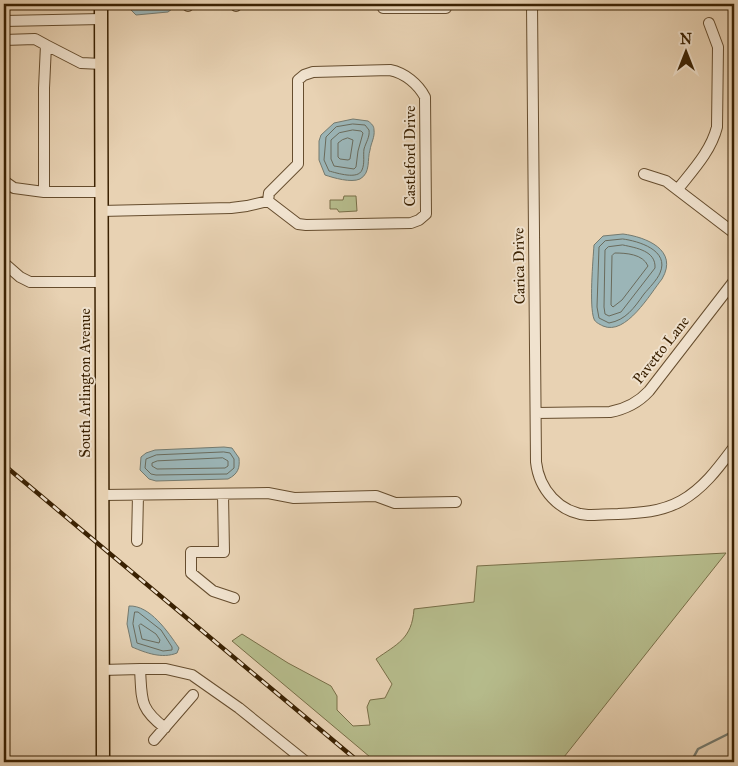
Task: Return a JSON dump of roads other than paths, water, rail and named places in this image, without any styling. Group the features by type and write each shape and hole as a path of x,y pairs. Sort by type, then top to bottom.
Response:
{"main road":[{"name":"South Arlington Avenue","path":"101,4 102,762"}],"street":[{"path":"383,4 383,8 446,8"},
{"name":"Carica Drive","path":"532,4 536,462 543,486 553,498 573,512 588,515 640,513 671,506 702,486 734,447"},
{"path":"4,21 101,19"},
{"path":"678,189 708,150 718,127 718,46 709,23"},
{"path":"4,40 35,39 81,63 102,64"},
{"path":"44,192 46,45"},
{"name":"Castleford Drive","path":"390,70 401,72 421,90 425,97 426,214 419,220 411,223 298,224 268,200 269,193 298,164 298,80 304,75 313,72 390,70"},
{"path":"644,174 666,181 734,233"},
{"path":"4,181 14,188 44,192 101,192"},
{"path":"101,210 232,208 268,200"},
{"path":"4,262 20,277 30,282 101,282"},
{"name":"Pavetto Lane","path":"536,413 610,412 622,410 636,403 649,391 734,281"},
{"path":"102,495 268,493 294,498 376,496 395,503 456,502"},
{"path":"223,494 224,552 190,552 190,573 213,590 234,598"},
{"path":"137,541 138,495"},
{"path":"140,669 142,698 147,711 151,717 166,728"},
{"path":"102,670 166,669 192,675 238,708 306,762"},
{"path":"154,740 193,695"}],"water":[{"path":"131,4 174,4 168,12 136,15 131,10"},
{"path":"353,119 368,121 374,127 366,173 356,180 342,180 325,175 319,160 319,141 321,135 334,123"},
{"path":"623,234 641,238 658,247 666,260 666,269 662,279 637,312 620,325 612,327 603,326 594,319 592,304 594,245 603,236"},
{"path":"232,448 239,458 238,470 228,479 156,481 149,479 140,470 141,457 155,450"},
{"path":"129,606 144,610 158,621 179,648 177,653 160,655 132,647 127,624"}],"waterway":[{"path":"691,762 698,749 734,731"}],"railway":[{"path":"4,465 359,762"}]}
